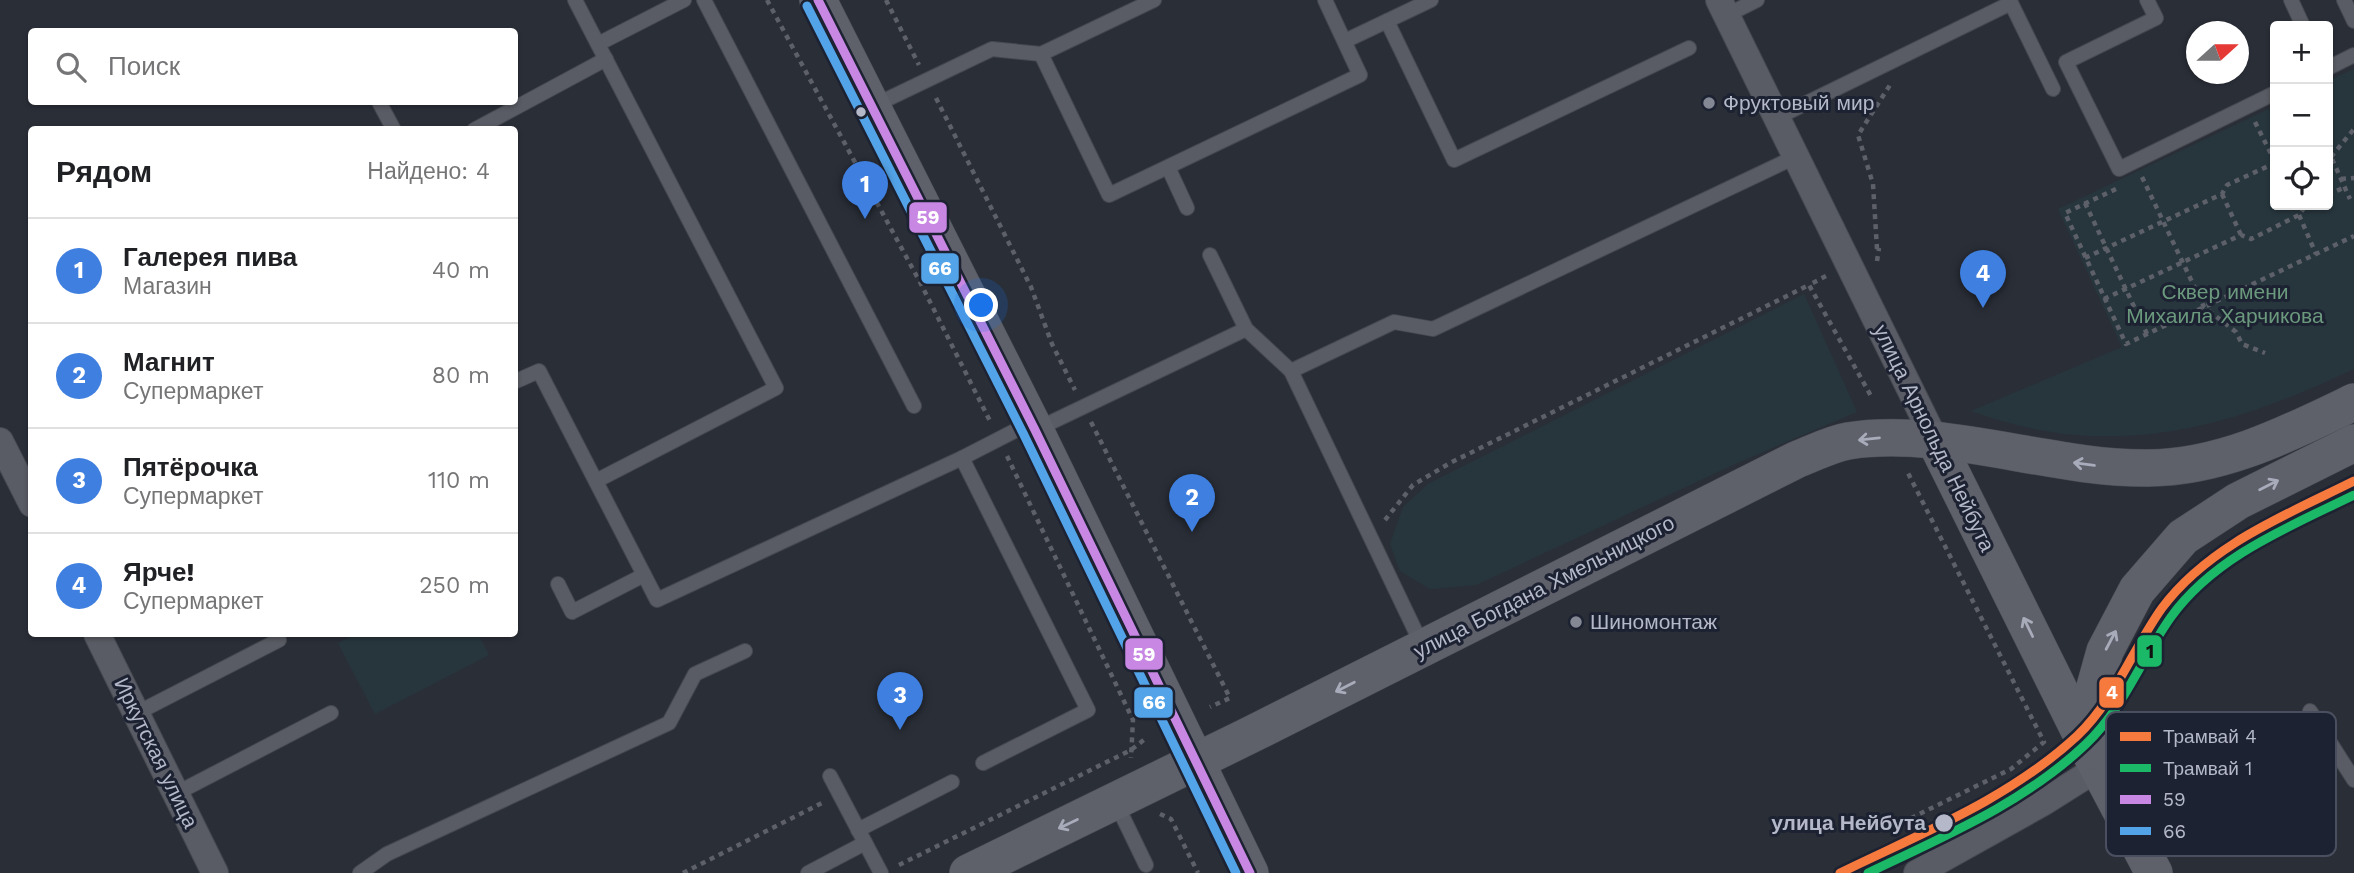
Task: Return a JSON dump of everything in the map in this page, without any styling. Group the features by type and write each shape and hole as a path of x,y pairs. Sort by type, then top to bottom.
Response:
{"main road":[{"path":"818,0 1033,426 1250,873"},
{"name":"улица Богдана Хмельницкого","path":"968,873 1196,762 1798,459 1845,442 1890,437 2111,468 2152,468 2208,459 2274,441 2354,402"},
{"name":"улица Арнольда Нейбута","path":"1936,442 2106,783"},
{"path":"2094,761 2093,694 2105,651 2137,590 2183,537 2238,501 2354,443"},
{"name":"улица Арнольда Нейбута","path":"2145,856 2154,873"}],"street":[{"name":"улица Арнольда Нейбута","path":"1723,8 1936,442"},
{"path":"3,456 28,489"},
{"name":"Иркутская улица","path":"99,637 215,873"},
{"path":"1917,873 2044,802 2094,761"}],"lane":[{"path":"575,0 776,388 596,481"},
{"path":"598,44 684,0"},
{"path":"704,0 914,406"},
{"path":"872,106 992,49 1041,54 1154,0"},
{"path":"1041,54 1109,195 1360,75 1325,0"},
{"path":"1345,41 1431,0"},
{"path":"1723,8 1757,0"},
{"path":"2147,0 2156,18 2067,62 2119,169 2270,95"},
{"path":"2291,0 2301,21"},
{"path":"2344,0 2354,21"},
{"path":"1776,118 2011,3 2053,89"},
{"path":"1387,21 1454,160 1689,48"},
{"path":"2333,66 2354,55"},
{"path":"481,126 606,59"},
{"path":"381,105 392,126"},
{"path":"1291,371 1394,322 1433,329 1795,157"},
{"path":"1168,167 1187,208"},
{"path":"1210,255 1246,329 1291,371 1423,648"},
{"path":"518,380 539,371 657,600 999,439 1084,407 1246,329"},
{"path":"962,458 1088,710 983,763"},
{"path":"558,584 572,612 644,575"},
{"path":"137,713 280,637"},
{"path":"360,873 387,854 669,723 695,674 745,651"},
{"path":"177,793 331,713"},
{"path":"2336,752 2354,780"},
{"path":"830,776 862,837 888,870"},
{"path":"807,873 953,782"},
{"path":"1115,801 1146,865"}],"path":[{"path":"767,0 921,284 999,439 1133,720 1131,750"},
{"path":"887,0 1031,286 1052,344 1230,698 1210,707"},
{"path":"1875,273 1879,248 1873,184 1858,135 1893,80"},
{"path":"2243,128 2265,117"},
{"path":"2255,122 2270,152"},
{"path":"2333,155 2354,129"},
{"path":"2333,161 2350,199"},
{"path":"2085,258 2222,194 2227,185 2270,164"},
{"path":"2131,182 2154,170"},
{"path":"2142,176 2204,307 2236,332 2242,344 2265,353"},
{"path":"2341,179 2354,178"},
{"path":"2119,187 2065,213 2126,344 2354,236"},
{"path":"2333,193 2345,187"},
{"path":"2222,194 2241,235 2251,239 2299,215 2302,210"},
{"path":"2085,203 2147,334"},
{"path":"2299,215 2316,254"},
{"path":"2104,299 2241,235"},
{"path":"1373,543 1390,510 1413,485 1879,248"},
{"path":"1809,285 1871,396"},
{"path":"1893,827 2011,769 2044,742 1901,458"},
{"path":"888,870 1131,750 1145,739"},
{"path":"683,873 840,794"},
{"path":"1151,810 1171,819 1198,873"}],"green space":[{"name":"Сквер имени Михаила Харчикова","path":"2354,69 2354,369 2259,408 2213,423 2167,432 2120,436 2072,435 2022,426 1971,411 2122,347 2058,209 2270,108 2270,210 2333,210 2333,79"},
{"path":"1804,294 1857,412 1737,463 1476,585 1430,589 1400,571 1390,544 1403,507 1428,484"},
{"path":"350,637 480,637 489,655 375,714 338,643"}],"tram line":[{"name":"4","path":"1840,873 1964,813 2051,758 2077,736 2102,707 2162,608 2202,566 2250,534 2354,481"},
{"name":"1","path":"2113,712 2171,617 2209,577 2255,545 2354,495"},
{"name":"1","path":"1868,873 1983,817 2037,784 2086,744 2106,721"}],"transit line":[{"name":"59","path":"818,0 1035,430 1250,873"},
{"name":"66","path":"807,6 1024,435 1236,873"}],"place":[{"name":"Фруктовый мир","path":"1709,103"},
{"name":"Галерея пива","path":"865,219"},
{"name":"Ярче!","path":"1983,308"},
{"name":"Магнит","path":"1192,532"},
{"name":"Шиномонтаж","path":"1576,622"},
{"name":"Пятёрочка","path":"900,730"},
{"name":"улица Нейбута","path":"1944,823"}]}
